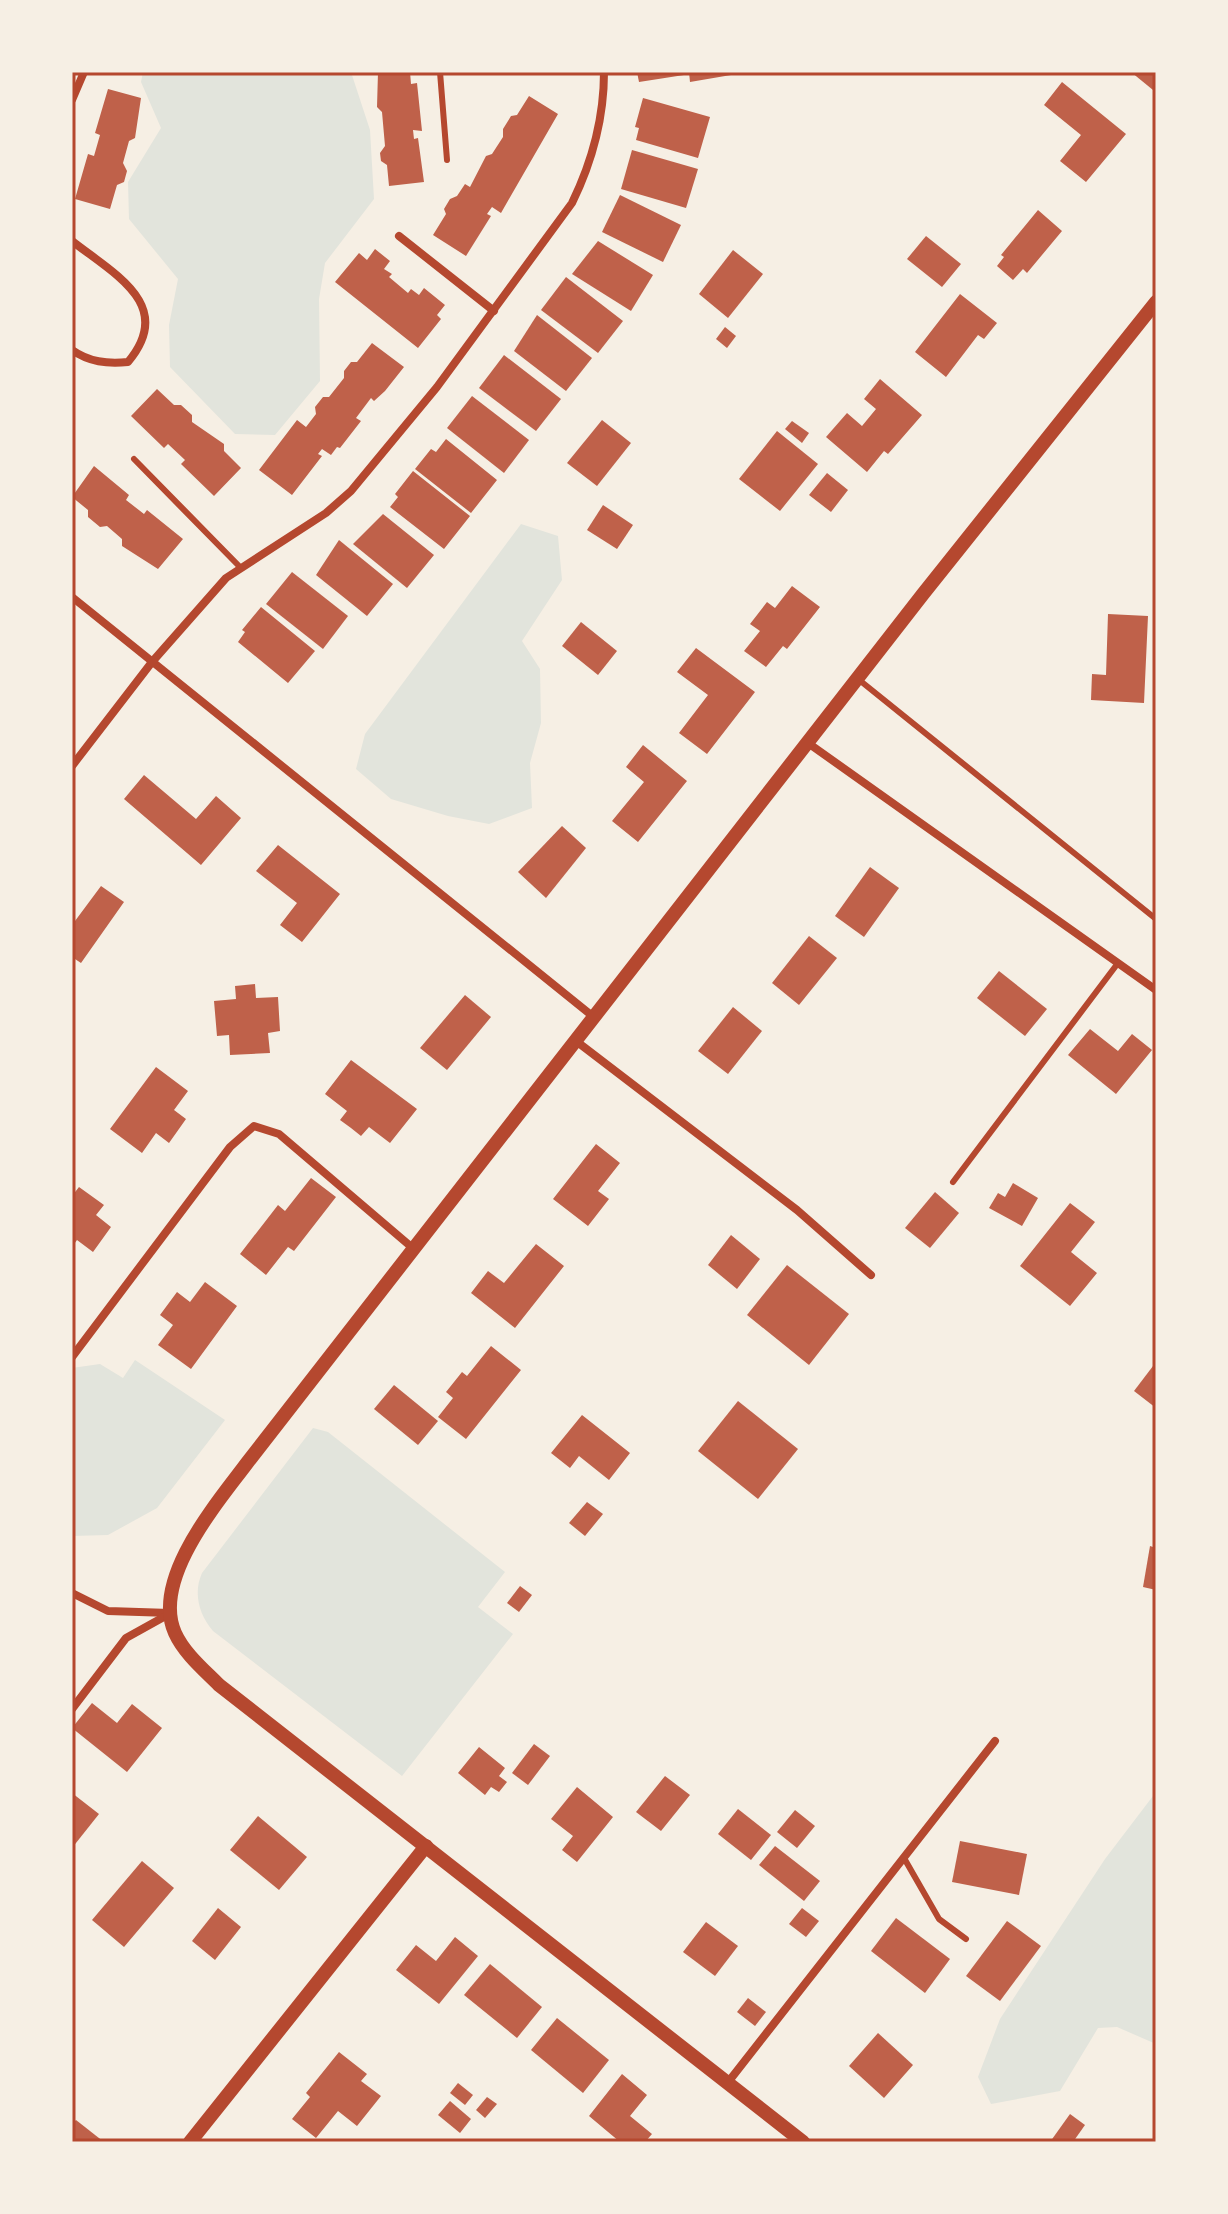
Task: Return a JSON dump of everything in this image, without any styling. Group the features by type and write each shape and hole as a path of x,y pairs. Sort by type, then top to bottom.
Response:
{"street":[{"path":"72,100 84,72"},
{"path":"72,766 152,662 239,566 326,513 351,491 494,311 553,233 587,171 604,103 604,72"},
{"path":"399,236 494,311"},
{"path":"72,241 136,291 146,317 143,344 128,362 96,361 72,350"},
{"path":"803,2142 729,2081 219,1685 187,1652 174,1631 171,1613 183,1553 195,1533 808,743 1156,302"},
{"path":"72,597 595,1018"},
{"path":"808,743 1156,990"},
{"path":"576,1041 797,1210 871,1275"},
{"path":"72,1357 230,1147 254,1126 279,1134 416,1250"},
{"path":"72,1593 108,1611 171,1613"},
{"path":"72,1709 126,1638 171,1613"},
{"path":"729,2081 995,1741"},
{"path":"190,2142 426,1846"}],"lane":[{"path":"440,72 447,160"},
{"path":"134,459 239,566"},
{"path":"858,679 1156,919"},
{"path":"953,1182 1118,963"},
{"path":"904,1858 939,1919 966,1939"}],"shaded area":[{"path":"143,72 351,72 370,130 374,199 325,263 319,299 320,381 275,435 235,434 170,367 169,325 178,279 129,219 128,182 161,128 141,82"},
{"path":"521,524 558,536 562,580 522,641 540,669 541,723 530,763 532,808 489,824 391,799 356,769 365,734"},
{"path":"135,1360 225,1420 157,1508 108,1535 72,1536 72,1368 100,1364 123,1378"},
{"path":"313,1428 328,1432 505,1572 478,1607 513,1634 402,1776 213,1631 199,1604 198,1588 202,1573"},
{"path":"1156,1792 1156,2044 1117,2027 1098,2028 1060,2091 991,2104 978,2077 1000,2019 1105,1859"}],"building":[{"path":"378,72 410,72 411,84 417,83 422,131 413,130 414,139 418,138 424,182 389,186 387,165 381,161 380,153 385,146 382,112 377,107"},
{"path":"637,72 683,72 684,75 639,82"},
{"path":"689,72 730,72 731,75 690,82"},
{"path":"1131,72 1156,72 1156,86 1153,90"},
{"path":"1062,82 1126,134 1086,182 1060,161 1081,135 1044,105"},
{"path":"108,89 141,98 135,138 129,141 123,163 127,171 124,182 117,185 110,209 75,199 88,154 94,156 100,135 95,133"},
{"path":"529,96 558,114 501,213 492,207 487,214 491,216 466,256 433,235 446,214 444,209 450,199 457,196 465,184 470,187 486,156 492,154 503,137 503,129 511,116 517,115"},
{"path":"643,98 710,117 698,158 636,140 639,128 635,127"},
{"path":"632,150 698,169 686,208 621,189"},
{"path":"620,195 681,225 663,262 602,232"},
{"path":"1038,210 1062,231 1027,273 1023,269 1013,280 997,266 1004,257 1001,255"},
{"path":"926,236 961,264 942,287 907,259"},
{"path":"598,241 653,275 631,311 572,274"},
{"path":"375,249 390,261 384,269 392,274 389,277 408,293 411,289 419,295 424,288 445,305 437,315 441,319 418,348 335,282 359,253 367,260"},
{"path":"733,250 763,274 728,318 699,294"},
{"path":"566,277 623,321 598,353 541,310"},
{"path":"960,294 997,323 984,339 978,335 946,377 915,352"},
{"path":"537,315 592,358 566,391 514,351"},
{"path":"725,327 736,336 727,348 716,339"},
{"path":"372,343 404,367 385,391 374,401 371,398 356,418 361,421 340,448 337,447 331,455 322,449 318,454 322,456 292,495 259,470 297,420 306,427 316,414 315,407 323,397 329,397 344,378 344,371 351,362 357,362"},
{"path":"504,355 561,399 536,431 479,388"},
{"path":"880,379 922,415 888,454 884,451 867,472 826,437 847,413 862,426 876,409 864,399"},
{"path":"157,389 174,405 181,405 192,415 192,422 224,444 224,451 241,468 214,496 181,464 185,460 168,444 164,448 131,416"},
{"path":"472,396 529,440 504,473 447,428"},
{"path":"602,420 631,443 597,486 567,463"},
{"path":"792,421 809,433 802,443 785,429"},
{"path":"777,431 818,464 780,511 739,479"},
{"path":"446,439 497,480 471,513 415,469 431,449 436,452"},
{"path":"94,466 129,495 126,500 144,514 147,510 183,539 158,569 122,546 122,539 107,526 100,527 88,517 88,510 72,497"},
{"path":"413,471 470,516 444,549 390,507 398,497 395,494"},
{"path":"827,473 848,490 831,512 809,495"},
{"path":"603,505 633,525 617,549 587,530"},
{"path":"383,514 434,555 407,588 353,544"},
{"path":"339,540 393,584 367,616 316,575"},
{"path":"292,572 348,616 323,649 266,604"},
{"path":"792,586 820,607 787,649 783,646 766,667 744,651 760,631 750,624 767,602 775,608"},
{"path":"261,607 315,651 288,683 238,642 245,632 242,630"},
{"path":"1108,614 1148,616 1144,703 1091,700 1092,674 1106,675"},
{"path":"581,622 617,651 598,675 562,646"},
{"path":"696,648 755,692 707,754 679,733 708,695 677,672"},
{"path":"643,745 687,781 638,842 612,821 644,782 626,767"},
{"path":"144,775 196,819 216,796 241,818 201,865 124,799"},
{"path":"562,826 586,848 546,898 518,872"},
{"path":"278,845 340,894 302,942 280,925 297,903 256,871"},
{"path":"870,867 899,888 864,937 835,916"},
{"path":"101,886 124,902 81,963 72,957 72,919 75,921"},
{"path":"809,936 837,958 799,1005 772,983"},
{"path":"999,971 1047,1009 1025,1036 977,998"},
{"path":"255,984 256,998 278,997 280,1031 268,1033 270,1053 230,1055 229,1035 217,1036 214,1001 236,999 235,986"},
{"path":"465,995 491,1017 447,1070 420,1048"},
{"path":"733,1007 762,1031 728,1074 698,1051"},
{"path":"1090,1029 1118,1051 1132,1034 1152,1050 1116,1094 1068,1055"},
{"path":"351,1060 417,1109 390,1143 369,1127 361,1136 340,1120 347,1111 325,1094"},
{"path":"156,1067 188,1091 174,1110 186,1119 169,1143 156,1133 142,1153 110,1129"},
{"path":"596,1144 620,1163 598,1191 609,1199 588,1226 553,1199"},
{"path":"311,1178 336,1197 294,1251 288,1247 266,1275 240,1254 278,1205 285,1211"},
{"path":"1013,1183 1038,1198 1022,1226 989,1208 998,1193 1005,1197"},
{"path":"79,1187 104,1205 96,1215 111,1227 93,1252 77,1240 72,1247 72,1196"},
{"path":"935,1192 959,1213 930,1248 905,1228"},
{"path":"1070,1203 1095,1222 1071,1252 1097,1273 1070,1306 1020,1266"},
{"path":"731,1235 760,1259 737,1289 708,1265"},
{"path":"536,1244 564,1266 515,1328 471,1293 488,1271 504,1283"},
{"path":"787,1265 849,1314 809,1365 747,1315"},
{"path":"205,1282 237,1306 191,1369 158,1345 173,1325 160,1315 177,1292 190,1302"},
{"path":"491,1346 521,1370 466,1439 438,1417 453,1398 446,1392 462,1372 467,1376"},
{"path":"1153,1366 1156,1368 1156,1408 1134,1391"},
{"path":"394,1385 438,1421 418,1445 374,1409"},
{"path":"738,1401 798,1449 758,1499 698,1451"},
{"path":"582,1415 630,1453 609,1480 579,1456 570,1468 551,1453"},
{"path":"587,1502 603,1514 585,1536 569,1523"},
{"path":"1150,1546 1156,1548 1156,1590 1143,1587"},
{"path":"520,1586 532,1595 519,1612 507,1603"},
{"path":"92,1703 117,1723 132,1704 162,1728 127,1772 72,1728"},
{"path":"534,1744 550,1756 528,1785 512,1773"},
{"path":"479,1747 505,1768 499,1776 507,1782 499,1792 491,1787 485,1795 458,1773"},
{"path":"665,1776 690,1795 661,1831 636,1812"},
{"path":"577,1787 613,1817 577,1862 562,1850 573,1836 551,1819"},
{"path":"72,1793 99,1814 72,1848"},
{"path":"738,1809 771,1835 751,1860 718,1834"},
{"path":"795,1810 815,1826 797,1848 777,1832"},
{"path":"258,1816 307,1857 279,1890 230,1850"},
{"path":"960,1841 1027,1854 1019,1895 952,1882"},
{"path":"775,1846 820,1881 804,1901 759,1865"},
{"path":"142,1861 174,1888 124,1947 92,1920"},
{"path":"218,1908 241,1927 215,1960 192,1941"},
{"path":"802,1908 819,1921 806,1937 789,1924"},
{"path":"896,1918 950,1959 925,1993 871,1951"},
{"path":"1007,1921 1041,1946 1000,2001 966,1976"},
{"path":"706,1922 738,1946 715,1976 683,1952"},
{"path":"455,1937 478,1956 439,2004 396,1970 416,1945 436,1961"},
{"path":"490,1964 542,2007 517,2038 464,1995"},
{"path":"748,1998 766,2012 755,2026 737,2012"},
{"path":"557,2018 609,2060 583,2093 531,2050"},
{"path":"878,2033 913,2065 884,2098 849,2066"},
{"path":"339,2052 367,2074 361,2081 381,2096 357,2126 338,2111 316,2138 292,2119 310,2097 306,2093"},
{"path":"622,2074 647,2095 630,2116 652,2134 645,2142 620,2142 589,2116"},
{"path":"458,2083 473,2095 465,2105 450,2093"},
{"path":"487,2097 497,2104 485,2118 476,2110"},
{"path":"450,2101 471,2119 460,2133 438,2115"},
{"path":"1070,2114 1085,2125 1073,2142 1050,2142"},
{"path":"76,2120 104,2142 72,2142 72,2124"}]}
